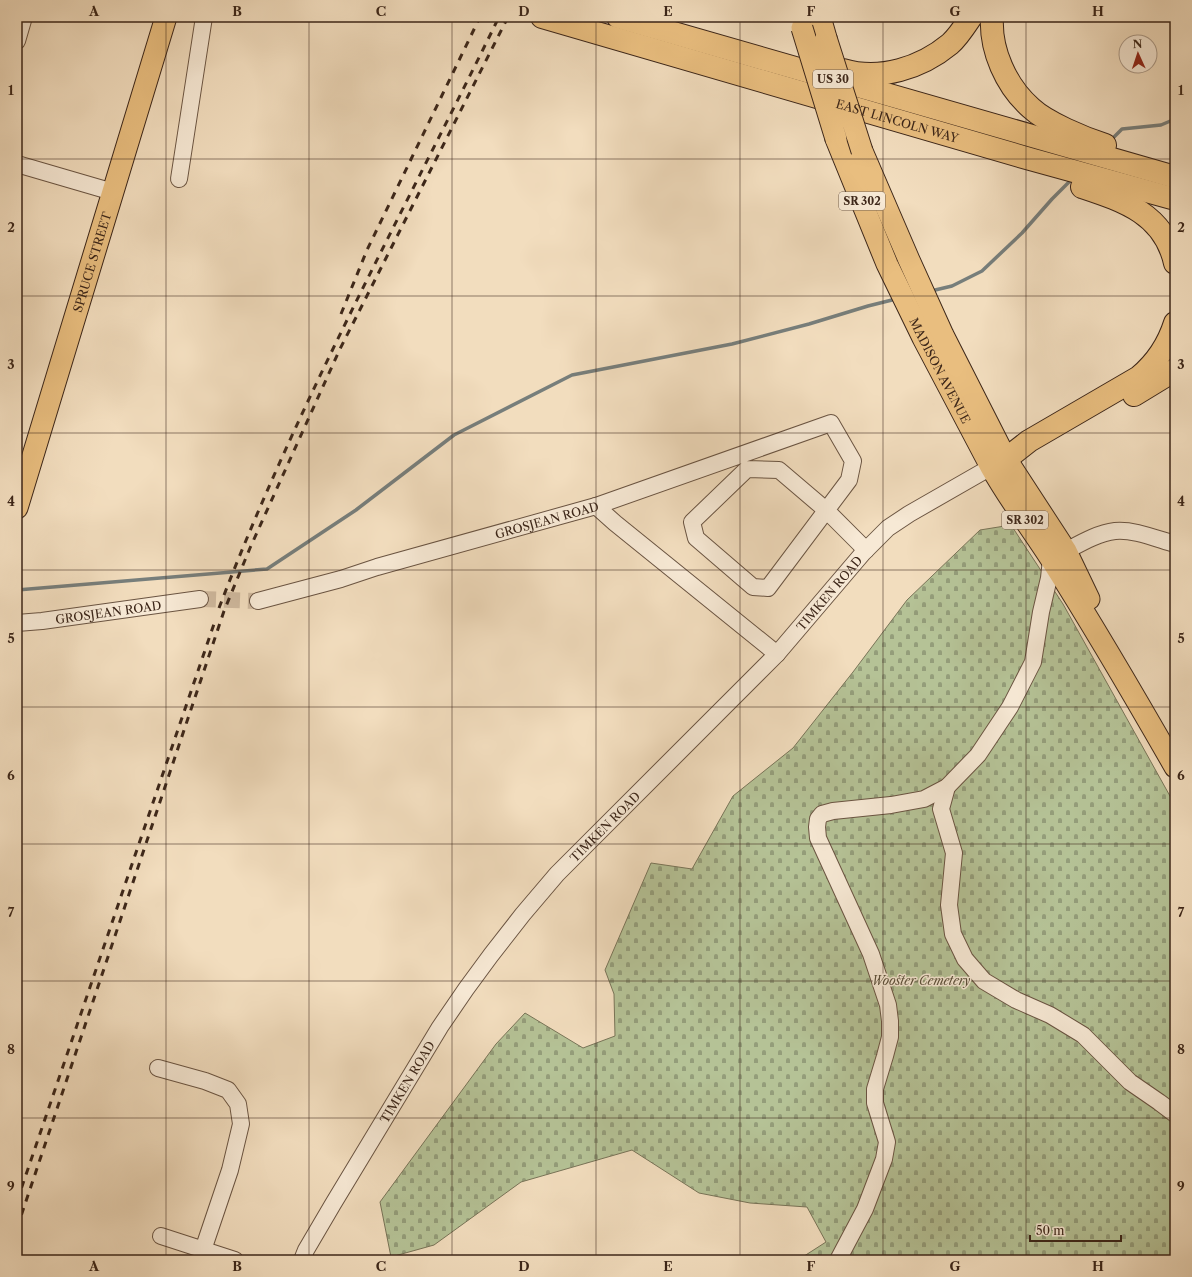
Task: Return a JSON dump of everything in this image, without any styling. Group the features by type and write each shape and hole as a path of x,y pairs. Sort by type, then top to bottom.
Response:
{"highway":[{"name":"EAST LINCOLN WAY","path":"542,17 894,118 1026,162 1127,193 1175,199"},
{"name":"EAST LINCOLN WAY","path":"618,17 1054,134 1161,167 1175,177"},
{"path":"655,17 852,73 871,75 907,68 924,62 950,43 971,17"},
{"path":"992,17 993,39 998,59 1006,76 1018,93 1054,134"},
{"path":"1127,193 1138,210 1152,220 1170,248 1175,263"},
{"path":"999,463 1028,441 1139,377 1149,369 1166,346 1175,323"},
{"path":"999,463 1036,451 1175,370"}],"main road":[{"name":"SPRUCE STREET","path":"17,508 166,17"},
{"name":"MADISON AVENUE","path":"820,17 862,151 909,260 933,336"},
{"name":"MADISON AVENUE","path":"800,22 836,139 887,264 933,336 999,463 1058,555 1175,767"}],"street":[{"path":"17,40 24,17"},
{"path":"179,179 204,17"},
{"path":"17,164 113,192"},
{"name":"GROSJEAN ROAD","path":"258,601 341,579 377,567 596,506 831,423 853,461 849,480 826,510"},
{"name":"TIMKEN ROAD","path":"302,1260 306,1250 333,1204 440,1027 496,949 557,874 777,654 866,550 888,528 909,514 999,463"},
{"path":"826,510 768,588 753,587 696,538 692,522 747,469 779,470 826,510 866,550"},
{"path":"596,506 777,654"},
{"path":"838,1260 865,1209 884,1159 887,1142 875,1103 875,1089 886,1056 890,1037 890,1021 888,1005 871,954 818,838 816,827 818,819 822,814 833,811 891,805 924,799 947,787 978,755 1010,707 1033,662 1041,612 1049,578 1058,555 1101,534 1115,531 1130,532 1174,541"},
{"name":"GROSJEAN ROAD","path":"17,623 42,621 200,599"},
{"path":"947,787 941,809 954,853 949,905 953,934 965,959 984,981 1016,1000 1050,1014 1083,1035 1130,1082 1175,1114"},
{"path":"924,799 941,809"},
{"path":"158,1068 205,1081 228,1090 238,1104 241,1124 230,1170 203,1250"},
{"path":"162,1236 235,1260"}],"green space":[{"name":"Wooster Cemetery","path":"1011,525 1063,604 1175,805 1175,1260 798,1260 826,1242 807,1207 750,1203 699,1193 632,1150 521,1182 434,1245 391,1257 380,1202 496,1044 525,1013 583,1048 615,1036 614,994 605,970 651,863 692,869 733,796 793,748 907,600 980,530"}],"waterway":[{"path":"1110,141 1122,129 1161,125 1175,119"},
{"path":"931,291 952,286 982,271 1022,233 1072,179"},
{"path":"17,590 267,569 356,510 454,435 572,375 732,344 896,299"}],"tunnel":[{"path":"200,599 258,601"}],"railway":[{"path":"341,314 367,250 480,17"},
{"path":"219,608 249,532 317,383 499,17"},
{"path":"17,1228 224,611 250,548 339,351 508,17"},
{"path":"17,1201 215,621"}]}
